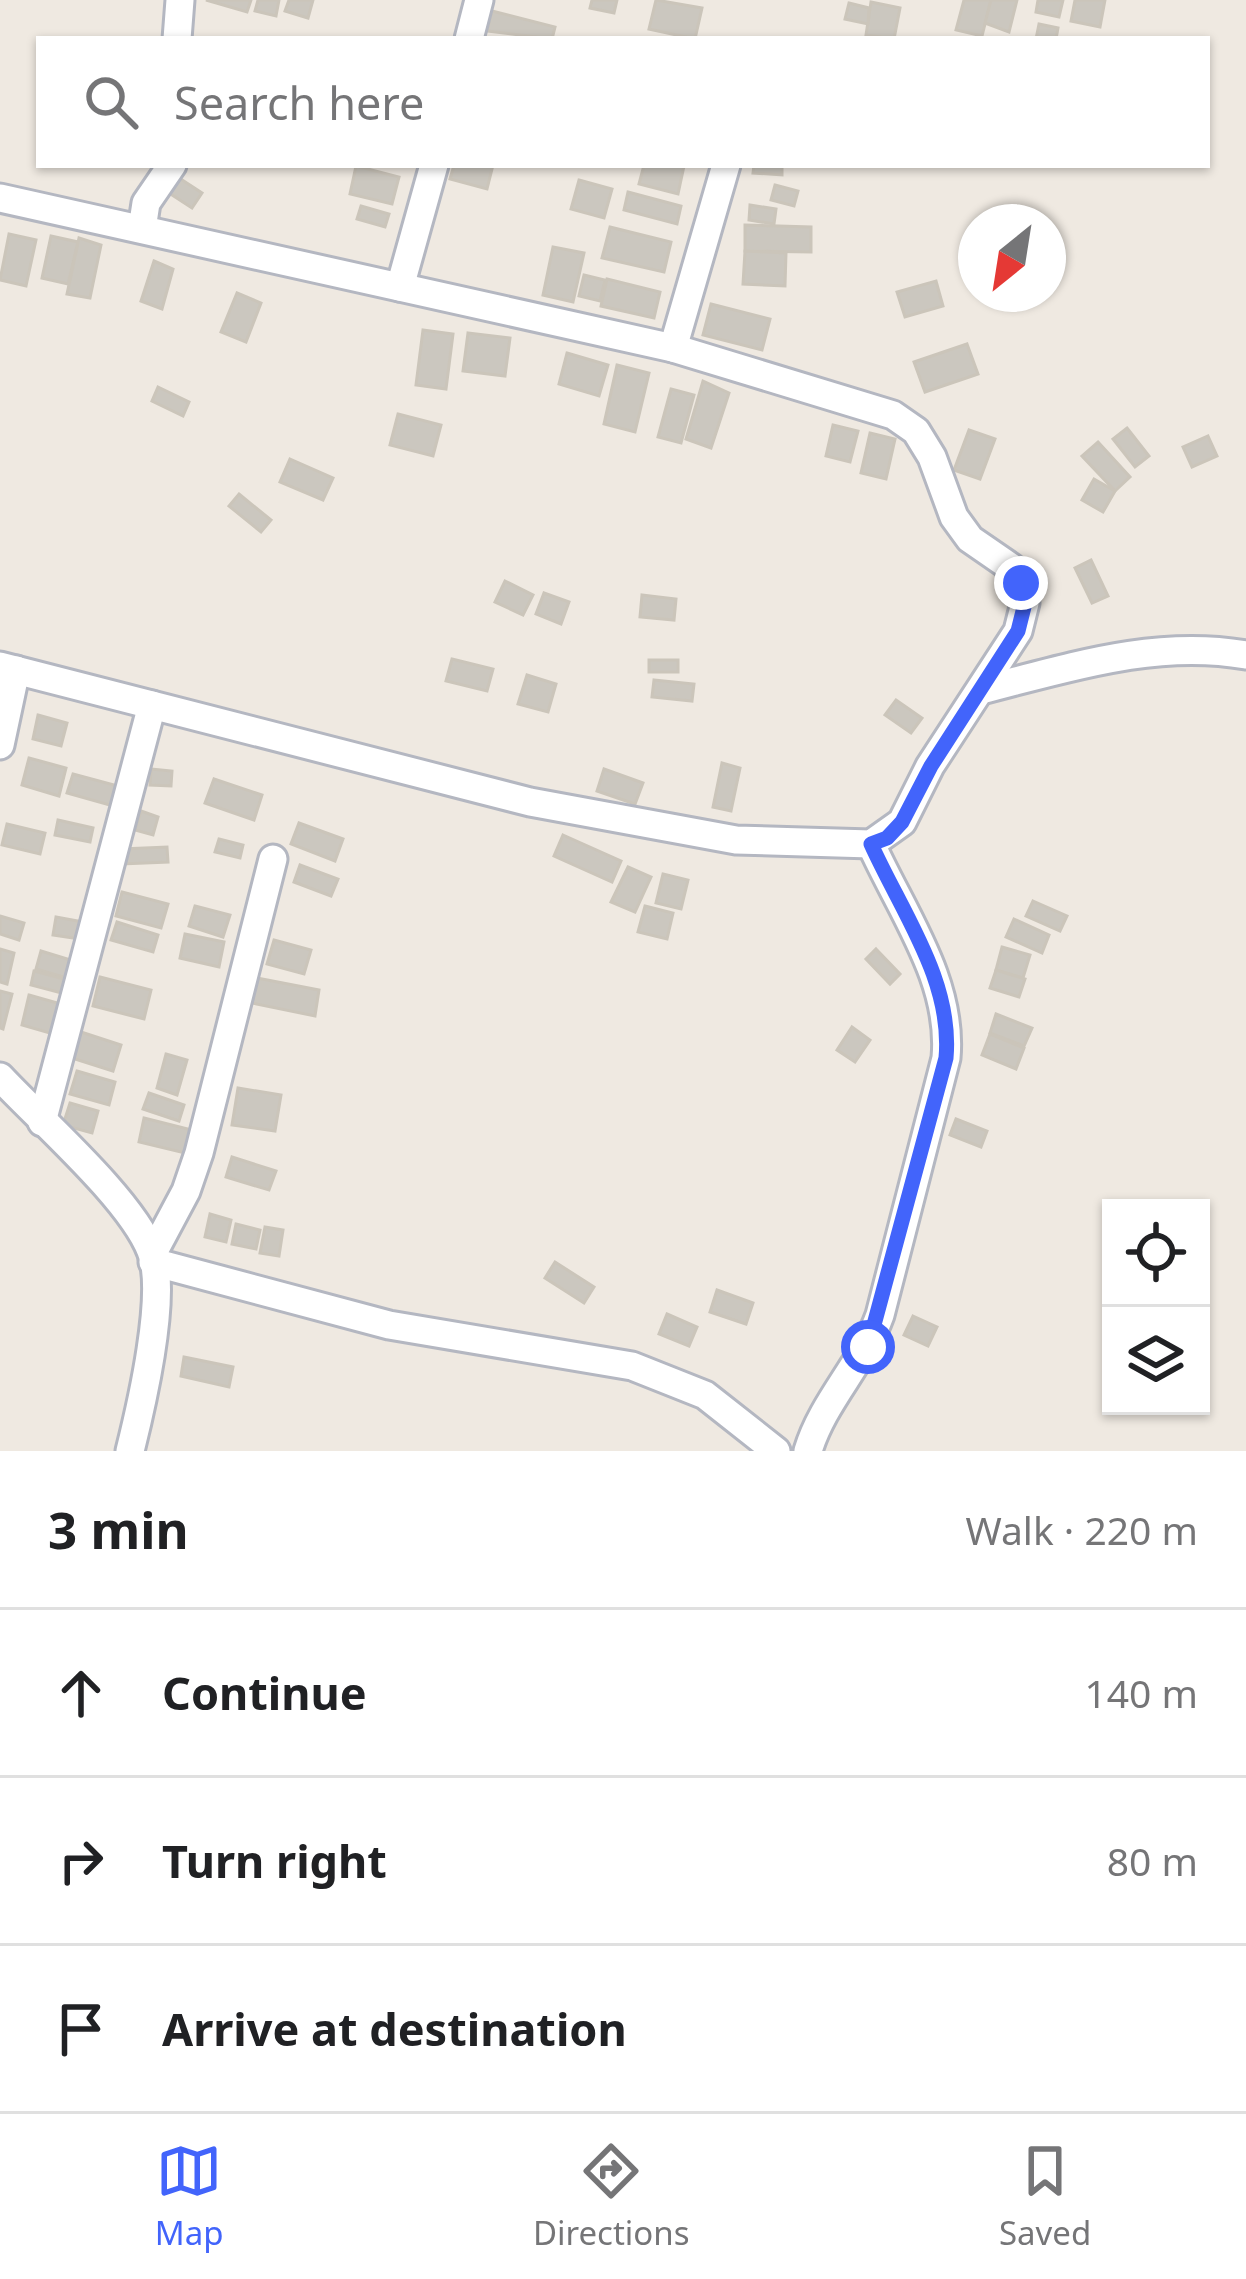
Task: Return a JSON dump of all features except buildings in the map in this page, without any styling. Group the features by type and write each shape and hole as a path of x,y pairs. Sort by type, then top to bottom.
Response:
{"street":[{"path":"177,36 180,0"},
{"path":"470,36 479,0"},
{"path":"142,230 146,203 170,168"},
{"path":"400,287 433,168"},
{"path":"673,348 725,168"},
{"path":"0,198 673,348 893,415 916,431 932,457 954,517 1021,583 1025,603 1018,631 931,766 902,822 887,838 871,844 736,840 530,802 8,668 0,745"},
{"path":"981,690 1115,656 1175,650 1246,655"},
{"path":"42,1122 152,705"},
{"path":"808,1451 815,1427 854,1373 874,1331 946,1058 950,1024 944,996 871,844"},
{"path":"130,1451 146,1386 153,1258 199,1154 272,859"},
{"path":"0,1077 108,1192 153,1258 389,1325 632,1366 705,1395 776,1451"}],"route":[{"path":"868,1347 946,1058 950,1024 944,996 871,844 887,838 902,822 931,766 1018,631 1025,603 1021,583"}]}
